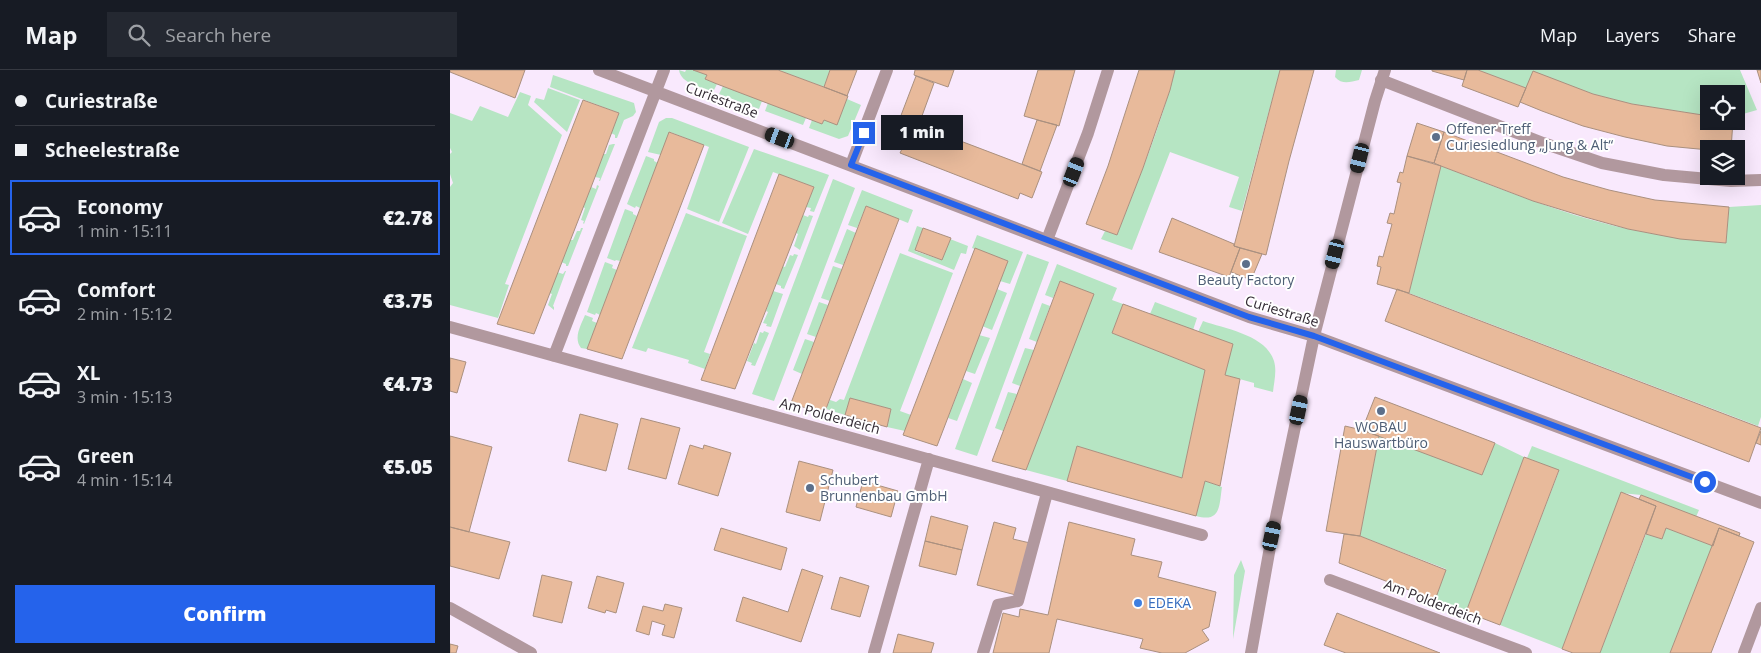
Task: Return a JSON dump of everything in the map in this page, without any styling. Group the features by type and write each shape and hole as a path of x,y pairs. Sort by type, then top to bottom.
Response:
{"street":[{"name":"Curiestraße","path":"599,70 1249,317 1314,336 1761,503"},
{"path":"554,356 664,70"},
{"path":"851,165 888,70"},
{"path":"1047,240 1088,134 1108,70"},
{"path":"1251,653 1272,536 1314,336 1383,75 1544,143 1602,163 1664,175 1731,181 1761,180"},
{"name":"Am Polderdeich","path":"450,327 1202,535"},
{"path":"874,653 928,459"},
{"path":"983,653 998,606 1018,601 1047,493"},
{"name":"Am Polderdeich","path":"1330,580 1526,653"},
{"path":"450,608 531,653"},
{"path":"1744,653 1761,608"}],"green space":[{"path":"679,70 685,72 686,70 693,70 707,75 705,79 717,84 713,92 688,82"},
{"path":"778,70 830,70 824,87"},
{"path":"1175,70 1280,70 1242,211 1229,207 1239,177 1170,152 1132,250 1101,239 1105,231 1117,235 1156,133"},
{"path":"1336,70 1362,70 1359,80 1346,82 1340,81 1335,77"},
{"path":"1478,70 1740,70 1757,110 1745,113 1745,85 1700,85 1700,115 1632,104 1593,94 1555,80 1526,88"},
{"path":"553,75 634,103 636,112 633,116 624,120 617,138 615,138 615,135 611,133 619,113 550,87"},
{"path":"723,86 762,101 759,109 719,94"},
{"path":"548,88 580,100 567,132 534,102 536,98 544,100"},
{"path":"520,92 531,96 528,105 562,135 505,284 509,285 498,318 450,305 450,187 453,183 450,174 450,154 452,152 450,148 450,113 472,121 480,106 508,117"},
{"path":"847,99 861,105 848,136 839,139 809,128 812,120 822,124"},
{"path":"768,103 806,118 803,125 765,111"},
{"path":"666,118 672,118 749,147 719,222 687,209 709,147 670,132 661,155 648,152 659,122"},
{"path":"615,144 599,181 600,178 595,177 603,154 606,154 609,145"},
{"path":"754,149 829,175 814,212 810,211 811,208 806,207 814,187 773,172 748,234 722,223"},
{"path":"646,156 658,163 640,208 636,206 635,208 627,204"},
{"path":"1441,166 1580,217 1628,229 1689,239 1726,243 1729,207 1761,205 1761,417 1758,426 1409,293"},
{"path":"833,179 855,188 774,401 752,394"},
{"path":"597,185 599,186 584,224 584,221 581,220 585,208 583,207 591,187 596,189"},
{"path":"862,190 913,210 908,223 866,206 857,228 848,225"},
{"path":"625,209 637,216 620,261 615,261 607,258"},
{"path":"686,213 747,236 704,352 710,354 705,369 688,363 689,360 648,348 646,352 632,348"},
{"path":"803,215 813,216 800,250 794,246 798,234 796,233"},
{"path":"917,226 923,228 915,251 942,260 950,239 968,246 966,254 961,253 954,270 908,251"},
{"path":"583,228 568,266 566,266 566,264 561,262 570,240 573,240 577,231 580,231"},
{"path":"847,229 856,233 843,265 834,262"},
{"path":"977,235 1023,252 1010,284 1000,281 1008,261 972,248"},
{"path":"900,253 953,273 900,411 911,415 905,431 887,427 891,409 850,398 845,415 826,409 830,400 836,402 840,399 844,400"},
{"path":"794,254 798,255 784,289 781,288 781,286 776,284 782,266 785,267 790,255 793,256"},
{"path":"1027,254 1049,262 977,456 955,449"},
{"path":"605,262 613,265 612,268 617,270 600,315 596,313 595,315 587,312"},
{"path":"1057,264 1117,288 1112,300 1123,304 1112,333 1205,370 1182,478 1077,446 1067,481 1026,470 1093,294 1060,281 1053,298 1045,295"},
{"path":"833,266 842,269 830,301 821,298"},
{"path":"565,271 553,306 554,310 548,305 552,294 549,293 557,272 563,274"},
{"path":"997,289 1007,293 992,330 982,326"},
{"path":"773,291 783,294 771,327 763,323"},
{"path":"819,302 828,305 816,337 807,334"},
{"path":"1155,302 1197,318 1193,330 1150,314"},
{"path":"1042,303 1050,306 1037,342 1029,339"},
{"path":"585,315 593,318 592,321 597,323 587,349 581,348 578,340 578,332"},
{"path":"1203,321 1244,334 1263,345 1270,352 1275,365 1273,392 1254,387 1254,383 1225,375 1198,332"},
{"path":"764,331 769,333 755,366 751,365 752,363 747,361 760,332 763,333"},
{"path":"979,335 990,338 975,374 966,371"},
{"path":"805,339 814,342 802,374 793,370"},
{"path":"1025,348 1034,350 1020,386 1012,383"},
{"path":"963,379 972,383 957,421 948,418"},
{"path":"1008,392 1017,394 1003,431 995,428"},
{"path":"1379,436 1482,475 1495,443 1524,457 1466,612 1435,600 1446,569 1360,536"},
{"path":"1532,446 1699,510 1696,517 1641,495 1621,493 1562,649 1500,625 1559,471 1527,458"},
{"path":"1205,481 1222,487 1217,511 1214,515 1204,518 1196,516"},
{"path":"1666,528 1713,546 1670,653 1600,653 1646,534 1662,539"},
{"path":"1241,560 1245,571 1233,639 1234,575"}],"building":[{"path":"450,70 525,70 515,98 450,72"},
{"path":"693,70 778,70 848,96 837,125 824,120 822,124 705,79 707,75"},
{"path":"830,70 857,70 847,96 824,87"},
{"path":"915,70 954,70 948,87 914,75"},
{"path":"1038,70 1075,70 1059,126 1024,116"},
{"path":"1139,70 1175,70 1143,168 1117,235 1086,224 1108,166"},
{"path":"1280,70 1314,70 1266,255 1234,246"},
{"path":"1432,70 1467,70 1464,80"},
{"path":"1467,70 1478,70 1526,88 1518,107 1462,86"},
{"path":"1757,70 1761,70 1761,83"},
{"path":"1533,71 1593,94 1632,104 1700,115 1700,130 1732,130 1732,140 1700,140 1700,149 1667,146 1583,126 1520,102"},
{"path":"916,76 934,83 919,124 900,118"},
{"path":"583,100 619,113 595,177 534,334 497,324"},
{"path":"900,118 1042,172 1032,198 1020,193 1018,199 900,153 902,149 890,144"},
{"path":"1037,120 1057,125 1040,171 1022,164"},
{"path":"1417,123 1444,132 1434,163 1407,156"},
{"path":"669,132 704,145 622,359 587,349"},
{"path":"1444,132 1563,177 1609,190 1655,200 1729,207 1726,243 1680,239 1628,229 1533,201 1441,166 1434,163"},
{"path":"1407,156 1441,166 1409,293 1377,284 1381,267 1377,266 1379,256 1383,257 1392,224 1387,223 1390,213 1394,214 1401,183 1397,182 1400,172 1403,173"},
{"path":"779,174 814,187 735,389 701,380"},
{"path":"866,206 899,219 824,414 791,403"},
{"path":"1172,218 1240,248 1229,277 1159,252"},
{"path":"923,228 951,238 942,260 915,250"},
{"path":"975,248 1008,261 937,446 903,435"},
{"path":"1240,248 1262,254 1251,280 1231,272"},
{"path":"1060,281 1094,294 1026,470 992,461"},
{"path":"1397,289 1761,428 1749,462 1385,321"},
{"path":"1123,304 1233,344 1225,375 1240,379 1220,486 1205,481 1196,516 1067,481 1077,446 1182,478 1205,370 1112,333"},
{"path":"450,358 466,362 457,393 450,391"},
{"path":"1375,397 1495,443 1482,475 1362,430"},
{"path":"850,398 891,409 887,427 845,415"},
{"path":"580,414 618,424 606,471 568,461"},
{"path":"641,418 680,428 666,479 628,469"},
{"path":"1345,426 1379,436 1360,536 1326,531"},
{"path":"1761,431 1761,445 1756,443"},
{"path":"450,436 492,447 469,532 450,527"},
{"path":"690,445 703,449 704,445 731,453 718,496 678,484"},
{"path":"1524,457 1559,470 1500,625 1466,612"},
{"path":"799,461 833,470 820,521 786,512"},
{"path":"863,481 898,491 891,517 856,507"},
{"path":"1621,492 1656,506 1600,653 1573,653 1562,649"},
{"path":"1641,495 1740,533 1739,536 1719,528 1713,546 1666,528 1662,539 1646,534 1656,506 1639,499"},
{"path":"931,516 968,526 962,550 925,541"},
{"path":"994,522 1016,528 1013,539 1030,543 1016,595 977,585"},
{"path":"1069,522 1135,539 1131,555 1162,562 1158,577 1216,592 1209,627 1202,630 1209,640 1185,653 1162,653 1140,648 1143,639 1057,619 1049,653 993,653 1003,613 1019,617 1020,609 1048,615"},
{"path":"450,527 510,542 499,579 450,566"},
{"path":"721,528 787,548 781,570 714,550"},
{"path":"1719,528 1754,542 1711,653 1670,653"},
{"path":"1344,534 1360,536 1446,570 1435,600 1339,563"},
{"path":"925,541 962,550 956,575 919,566"},
{"path":"802,569 823,576 801,642 736,621 743,597 788,612"},
{"path":"542,575 572,582 562,623 533,616"},
{"path":"597,576 624,583 616,613 606,610 605,613 588,608"},
{"path":"840,577 869,586 860,617 831,609"},
{"path":"665,604 682,608 674,638 662,635 665,625 652,621 649,635 636,631 643,606 663,611"},
{"path":"1337,613 1440,653 1346,653 1324,645"},
{"path":"898,634 934,643 931,653 893,653"},
{"path":"450,644 458,646 456,653 450,653"}],"place":[{"name":"Offener Treff Curiesiedlung „Jung & Alt“","path":"1436,137"},
{"name":"Beauty Factory","path":"1246,264"},
{"name":"WOBAU Hauswartbüro","path":"1381,411"},
{"name":"Schubert Brunnenbau GmbH","path":"810,488"},
{"name":"EDEKA","path":"1138,603"}],"route":[{"path":"864,133 851,165 1249,317 1314,336 1705,482"}]}
